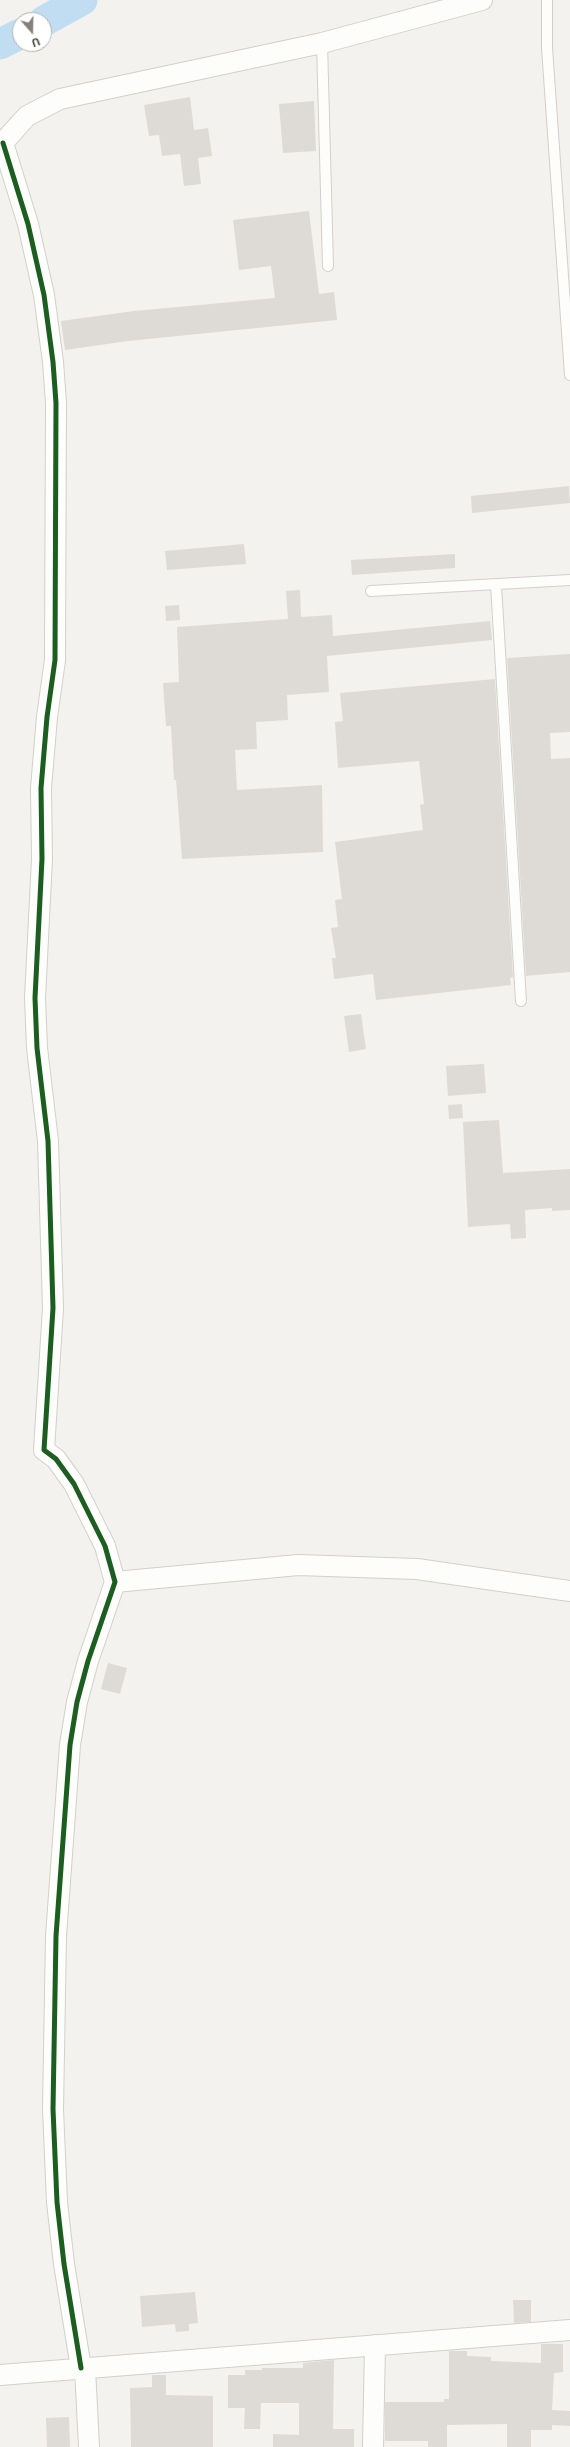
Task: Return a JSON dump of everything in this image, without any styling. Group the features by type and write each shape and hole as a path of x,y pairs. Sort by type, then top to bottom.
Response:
{"street":[{"path":"89,2447 86,2368 64,2264 57,2202 53,2109 56,1936 70,1745 88,1661 115,1582 105,1546 74,1484 56,1459 44,1450 53,1308 47,1134 37,1048 35,998 41,881 41,788 46,718 55,660 56,403 53,362 44,295 28,224 1,144 27,116 60,99 322,43 482,0"},
{"path":"115,1582 298,1565 417,1569 570,1591"},
{"path":"0,2375 570,2330"},
{"path":"373,2447 375,2345"}],"lane":[{"path":"547,0 547,48 570,375"},
{"path":"322,43 328,266"},
{"path":"371,591 570,580"},
{"path":"496,585 522,1000"}],"building":[{"path":"190,97 194,130 208,128 212,156 198,158 201,184 184,186 180,154 162,156 159,135 149,136 144,105"},
{"path":"314,101 316,151 283,153 279,104"},
{"path":"309,211 319,294 334,292 337,320 128,341 65,350 61,321 134,311 275,298 271,266 239,270 233,220"},
{"path":"569,486 570,503 472,513 471,496"},
{"path":"244,544 246,564 167,570 165,551"},
{"path":"455,554 455,568 352,575 351,560"},
{"path":"300,590 301,617 332,615 333,636 490,621 492,640 327,656 329,692 287,695 288,720 256,722 257,749 235,750 237,790 322,785 323,852 182,859 176,780 174,780 171,726 166,726 163,683 179,682 177,627 288,619 286,591"},
{"path":"179,605 180,620 166,621 165,606"},
{"path":"570,654 570,732 550,733 551,759 570,758 570,972 526,976 507,658"},
{"path":"495,679 513,977 510,978 511,985 376,1000 373,974 334,979 332,958 336,958 331,928 338,927 335,900 342,899 335,842 423,830 420,805 424,804 419,761 338,768 335,722 343,721 340,693"},
{"path":"361,1014 366,1049 349,1052 344,1016"},
{"path":"484,1064 486,1093 448,1096 446,1066"},
{"path":"462,1104 463,1118 449,1119 448,1105"},
{"path":"499,1120 503,1173 570,1169 570,1210 552,1211 552,1208 525,1210 526,1238 511,1239 510,1224 468,1227 463,1122"},
{"path":"108,1663 127,1668 120,1694 101,1689"},
{"path":"195,2292 198,2323 189,2324 189,2331 176,2332 175,2324 142,2327 140,2296"},
{"path":"513,2300 531,2300 531,2322 514,2323"},
{"path":"541,2344 563,2344 563,2372 554,2373 552,2410 570,2411 570,2426 552,2425 552,2430 531,2430 531,2447 507,2447 507,2424 447,2425 447,2447 428,2447 428,2441 385,2441 385,2402 444,2402 444,2399 449,2399 449,2351 467,2351 467,2356 491,2357 491,2361 541,2363"},
{"path":"334,2360 333,2429 354,2429 354,2447 273,2447 273,2434 299,2435 299,2403 261,2403 260,2429 244,2429 245,2408 228,2408 228,2375 245,2375 245,2370 262,2370 262,2368 303,2368 303,2363"},
{"path":"152,2375 166,2375 166,2395 213,2396 213,2447 131,2447 130,2388 152,2387"},
{"path":"69,2417 70,2447 47,2447 46,2418"}],"waterway":[{"path":"52,17 82,0"},
{"path":"0,44 12,38"}],"cycle path":[{"path":"3,143 28,224 44,295 53,362 56,403 55,660 47,717 41,788 42,859 35,998 37,1048 48,1141 53,1308 44,1450 56,1459 74,1484 105,1546 115,1582 88,1661 77,1702 70,1745 56,1936 53,2109 57,2202 64,2264 81,2368"}]}
